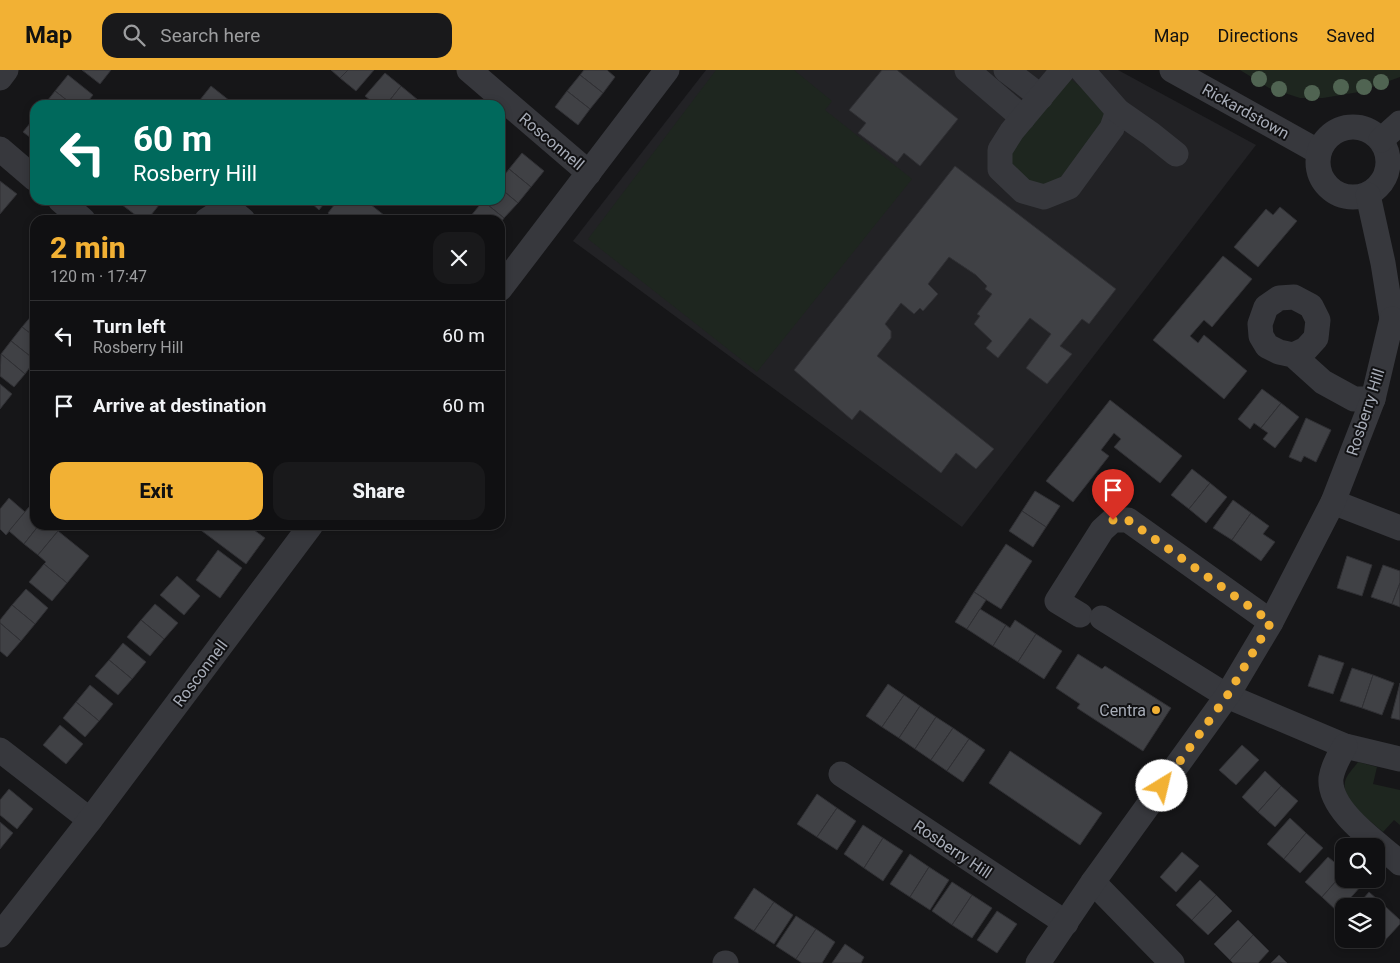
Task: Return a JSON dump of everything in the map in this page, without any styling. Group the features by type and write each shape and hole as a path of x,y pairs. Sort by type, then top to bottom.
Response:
{"street":[{"path":"0,78 6,70"},
{"name":"Rosconnell","path":"469,70 504,100"},
{"name":"Rosconnell","path":"505,282 666,70"},
{"path":"967,70 1023,118"},
{"path":"1006,70 1041,97"},
{"path":"1063,70 1012,131 1000,150 1000,169 1023,191 1044,197 1070,187 1112,128 1118,111"},
{"path":"1082,70 1118,111 1176,154"},
{"name":"Rickardstown","path":"1172,70 1320,152"},
{"name":"Rosconnell","path":"505,101 589,173"},
{"path":"1381,140 1400,123"},
{"path":"1352,127 1368,130 1381,140 1386,149 1389,160 1388,170 1378,188 1368,195 1357,198 1346,197 1330,189 1320,175 1318,163 1320,152 1324,142 1332,134 1342,129 1352,127"},
{"path":"0,149 30,175"},
{"name":"Rosberry Hill","path":"1038,963 1227,696 1271,622 1333,502 1373,399 1396,318 1368,195"},
{"path":"66,205 77,215"},
{"path":"215,215 222,211 237,215"},
{"path":"1293,355 1323,382 1354,399 1373,399"},
{"path":"1333,502 1400,528"},
{"path":"1271,622 1128,520 1113,520 1102,530 1057,601 1091,617 1227,696 1345,746 1400,759"},
{"name":"Rosconnell","path":"0,935 90,820 307,530"},
{"path":"1345,746 1335,763 1331,778 1333,794 1347,816 1400,863"},
{"path":"0,750 90,820"},
{"name":"Rosberry Hill","path":"841,774 1066,923"},
{"path":"1094,882 1172,963"}],"shaded area":[{"path":"706,70 1118,70 1256,145 962,527 573,241"},
{"path":"716,70 794,70 832,101 825,110 912,179 757,372 588,239"},
{"path":"1240,70 1400,70 1400,77 1359,92 1323,98 1300,98 1269,88"},
{"path":"1064,74 1105,106 1108,124 1048,192 1013,171 1010,150"},
{"path":"1358,762 1377,767 1373,784 1400,790 1400,825 1394,820 1383,832 1358,810 1347,796 1345,782 1348,774"}],"building":[{"path":"82,70 111,70 100,84"},
{"path":"331,70 348,70 340,78"},
{"path":"348,70 374,70 356,91 340,78"},
{"path":"584,70 607,70 615,77 603,93 580,75"},
{"path":"882,70 897,70 958,119 920,166 904,153 897,162 858,133 866,123 849,110"},
{"path":"385,73 401,86 390,100 370,100 365,96"},
{"path":"68,75 93,95 89,100 67,100 55,91"},
{"path":"580,75 603,93 590,109 567,91"},
{"path":"211,86 229,100 200,100"},
{"path":"401,86 418,100 390,100"},
{"path":"55,91 67,100 48,100"},
{"path":"567,91 590,109 578,125 555,107"},
{"path":"30,123 30,137 23,132"},
{"path":"522,153 544,171 531,187 509,169"},
{"path":"955,166 1116,289 1089,324 1082,319 1060,346 1072,354 1047,384 1026,368 1051,334 1030,318 998,358 986,348 992,341 974,324 980,316 977,314 992,294 985,289 987,286 976,275 949,257 928,284 938,294 923,311 920,308 914,314 901,303 885,324 891,331 891,338 877,356 994,449 976,469 956,453 941,473 860,410 852,420 794,370"},
{"path":"509,169 531,187 518,203 505,192 505,174"},
{"path":"0,181 17,194 0,214"},
{"path":"505,192 518,203 505,217 505,215 500,215 488,205 505,205"},
{"path":"122,205 159,205 151,215 135,215"},
{"path":"314,205 323,205 319,210"},
{"path":"334,205 371,205 384,215 330,215 328,213"},
{"path":"480,205 488,205 500,215 472,215"},
{"path":"1280,207 1297,221 1258,267 1234,247 1266,209 1273,215"},
{"path":"1223,256 1252,279 1212,327 1204,320 1190,336 1198,343 1204,335 1247,371 1224,399 1153,340"},
{"path":"30,318 30,333 22,327"},
{"path":"22,327 30,333 30,356 11,341"},
{"path":"11,341 30,356 30,367 25,374 1,354"},
{"path":"1,354 25,374 14,387 0,376"},
{"path":"0,384 12,394 0,409"},
{"path":"1262,389 1281,403 1261,428 1254,423 1250,429 1238,419"},
{"path":"1110,400 1182,456 1160,483 1114,447 1121,439 1114,433 1101,450 1109,456 1073,502 1046,481"},
{"path":"1281,403 1299,417 1275,448 1263,439 1268,433 1261,428"},
{"path":"1306,418 1331,430 1316,462 1304,456 1301,462 1289,457"},
{"path":"1192,469 1210,483 1189,509 1171,495"},
{"path":"1210,483 1227,497 1206,523 1189,509"},
{"path":"1035,491 1060,506 1046,527 1022,511"},
{"path":"9,498 25,512 6,535 0,529 0,509"},
{"path":"1233,500 1251,513 1232,540 1213,528"},
{"path":"30,508 30,530 35,530 24,544 9,531"},
{"path":"1022,511 1046,527 1033,547 1009,531"},
{"path":"1251,513 1269,526 1263,534 1275,542 1261,561 1232,540"},
{"path":"35,530 58,531 38,555 24,544"},
{"path":"201,530 254,530 265,538 246,564"},
{"path":"58,531 89,556 67,583 44,564 46,562 38,555"},
{"path":"1006,544 1032,561 1001,609 974,592"},
{"path":"218,550 242,568 220,598 196,580"},
{"path":"1347,556 1372,565 1362,596 1337,588"},
{"path":"44,564 67,583 52,601 29,582"},
{"path":"1383,565 1400,571 1400,583 1392,604 1371,597"},
{"path":"177,576 200,596 184,615 160,595"},
{"path":"1400,583 1400,607 1392,604"},
{"path":"26,589 48,608 35,624 12,605"},
{"path":"974,592 986,600 967,629 955,622"},
{"path":"155,604 178,623 164,639 141,620"},
{"path":"12,605 35,624 21,641 0,623 0,620"},
{"path":"980,609 1006,625 993,646 967,629"},
{"path":"141,620 164,639 150,656 127,637"},
{"path":"1015,620 1036,634 1018,662 993,646 1006,625 1010,628"},
{"path":"0,623 21,641 7,657 0,651"},
{"path":"1036,634 1062,651 1044,679 1018,662"},
{"path":"123,643 146,662 132,679 109,660"},
{"path":"1078,654 1102,669 1105,666 1171,708 1143,751 1077,708 1080,704 1056,688"},
{"path":"1319,655 1344,663 1333,694 1308,686"},
{"path":"109,660 132,679 118,695 95,676"},
{"path":"1352,668 1373,675 1362,708 1340,701"},
{"path":"1373,675 1394,683 1382,715 1362,708"},
{"path":"1400,683 1400,720 1391,718"},
{"path":"888,684 904,695 882,727 866,716"},
{"path":"90,685 113,704 99,721 76,702"},
{"path":"904,695 920,706 899,738 882,727"},
{"path":"76,702 99,721 85,737 63,718"},
{"path":"920,706 936,717 915,749 899,738"},
{"path":"936,717 953,728 931,760 915,749"},
{"path":"60,725 83,744 66,764 43,745"},
{"path":"953,728 969,739 947,771 931,760"},
{"path":"969,739 985,750 963,782 947,771"},
{"path":"1242,745 1259,760 1236,785 1219,770"},
{"path":"1010,751 1102,813 1080,845 989,783"},
{"path":"1265,771 1281,786 1258,812 1242,797"},
{"path":"1281,786 1298,801 1275,827 1258,812"},
{"path":"9,789 33,809 17,829 0,815 0,800"},
{"path":"817,794 837,808 817,837 797,824"},
{"path":"837,808 856,821 837,850 817,837"},
{"path":"1290,818 1306,833 1284,859 1267,844"},
{"path":"0,822 13,833 0,849"},
{"path":"863,825 883,838 864,868 844,854"},
{"path":"1306,833 1323,848 1300,873 1284,859"},
{"path":"883,838 903,851 883,881 864,868"},
{"path":"1182,852 1199,866 1176,892 1160,877"},
{"path":"910,854 929,867 910,897 890,884"},
{"path":"1328,857 1335,863 1335,882 1322,897 1305,882"},
{"path":"929,867 949,880 930,910 910,897"},
{"path":"1200,880 1216,895 1192,920 1176,905"},
{"path":"952,882 972,895 952,925 932,911"},
{"path":"1335,882 1335,888 1359,888 1350,898 1335,898 1335,909 1322,897"},
{"path":"754,888 774,902 754,931 734,918"},
{"path":"1369,892 1376,898 1364,898"},
{"path":"972,895 992,908 972,938 952,925"},
{"path":"1216,895 1232,911 1208,935 1192,920"},
{"path":"774,902 793,915 774,944 754,931"},
{"path":"1385,908 1400,920 1400,924 1385,940"},
{"path":"997,911 1017,924 997,953 977,940"},
{"path":"796,916 816,929 796,959 776,946"},
{"path":"1238,920 1253,935 1230,960 1214,944"},
{"path":"816,929 835,942 822,963 802,963 796,959"},
{"path":"1253,935 1269,951 1258,963 1233,963 1230,960"},
{"path":"845,944 864,957 861,963 832,963"},
{"path":"1279,955 1287,963 1271,963"}],"place":[{"name":"Centra","path":"1156,710"}],"route":[{"path":"1113,520 1128,520 1271,622 1227,696 1162,786"}]}
